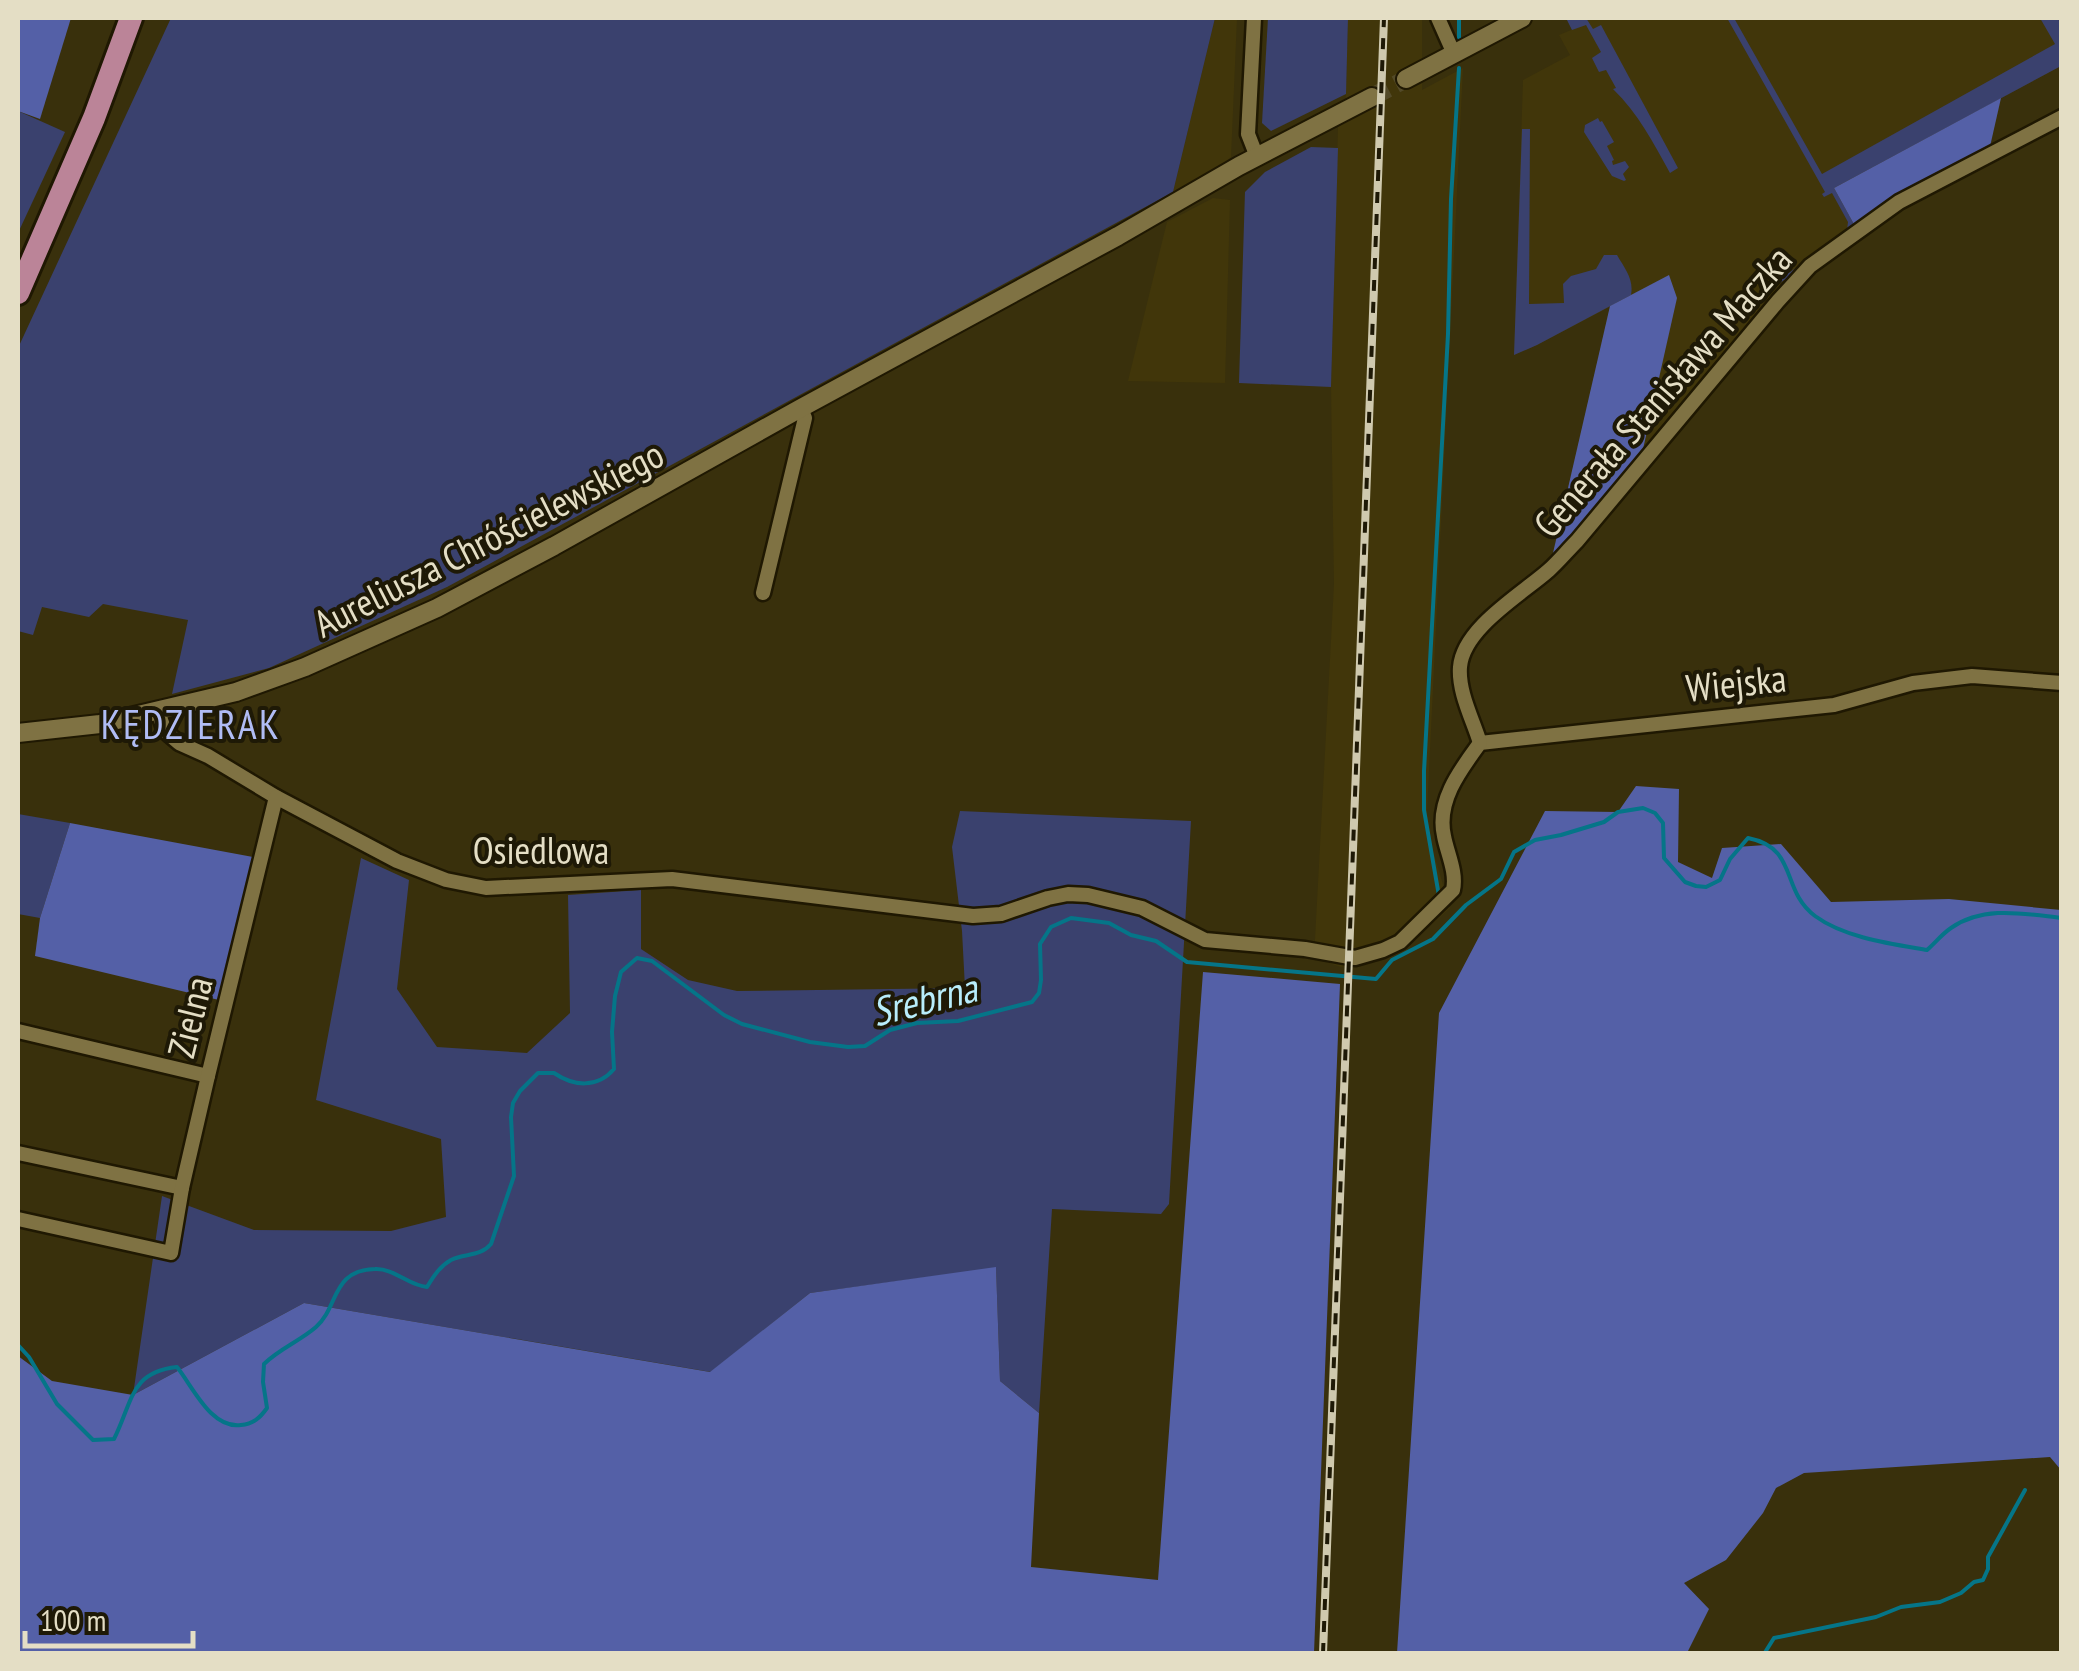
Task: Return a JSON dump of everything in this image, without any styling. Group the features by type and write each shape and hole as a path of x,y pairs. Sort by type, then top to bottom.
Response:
{"main road":[{"path":"18,293 99,105 131,18"}],"street":[{"path":"1254,18 1248,134 1257,156"},
{"path":"1438,18 1454,54"},
{"path":"1406,80 1522,18"},
{"name":"Aureliusza Chróścielewskiego","path":"18,733 86,726 236,692 305,667 421,616 1372,96"},
{"name":"Generała Stanisława Maczka","path":"1480,743 1462,690 1460,667 1464,649 1479,630 1576,542 1810,266 1899,202 2062,117"},
{"path":"763,593 805,418 801,408"},
{"name":"Wiejska","path":"1480,743 1834,704 1913,683 1972,676 2062,682"},
{"name":"Osiedlowa","path":"158,712 171,738 396,861 446,880 486,888 672,879 973,916 1000,914 1068,894 1142,908 1205,940 1363,957 1400,942 1453,890 1442,815 1446,800 1480,743"},
{"name":"Zielna","path":"18,1219 171,1254 182,1188 276,797"},
{"path":"18,1031 208,1076"},
{"path":"18,1153 182,1188"}],"shaded area":[{"path":"18,18 71,18 40,119 18,111"},
{"path":"171,18 1215,18 1173,192 447,587 269,668 172,694 188,620 103,604 89,617 42,607 33,635 18,631 18,348"},
{"path":"1215,18 1237,18 1231,157 1173,192"},
{"path":"1268,18 1348,18 1346,94 1271,131 1262,123"},
{"path":"1348,18 1422,18 1422,90 1463,68 1427,813 1433,851 1450,908 1390,952 1341,967 1314,958 1334,584 1331,387 1338,127 1345,122"},
{"path":"1566,18 1586,18 1593,29 1601,25 1678,168 1670,173 1638,118 1613,89 1616,88 1606,70 1599,72 1592,58 1601,52 1586,25 1572,30"},
{"path":"1586,18 2051,18 2061,66 1834,188 1856,228 1780,283 1782,291 1716,374 1668,419 1641,453 1669,276 1514,355 1523,80 1570,55 1559,35 1588,23"},
{"path":"1727,18 1734,18 1822,174 2055,44 2040,18 2057,18 2061,23 2061,66 1834,188 1856,228 1780,283 1847,230 1848,222 1832,193 1824,197 1822,194 1825,192"},
{"path":"2001,98 1989,151 1856,228 1834,188"},
{"path":"18,111 65,132 18,233"},
{"path":"1598,118 1614,142 1607,146 1613,165 1625,161 1629,167 1623,174 1624,181 1612,176 1584,132 1585,125"},
{"path":"1522,129 1530,129 1529,304 1564,303 1563,284 1571,276 1596,269 1604,255 1617,255 1632,289 1631,295 1514,355"},
{"path":"1311,147 1338,148 1331,387 1239,383 1245,192 1265,172"},
{"path":"1213,198 1230,200 1225,383 1128,381 1167,222"},
{"path":"1669,275 1677,298 1641,458 1550,566 1610,306"},
{"path":"1636,786 1679,789 1678,862 1712,878 1722,848 1781,844 1831,902 1949,899 2061,910 2061,1470 2050,1457 1804,1473 1776,1488 1763,1513 1726,1560 1684,1583 1709,1609 1687,1653 1397,1653 1439,1013 1545,811 1618,812"},
{"path":"960,811 1191,821 1169,1204 1161,1214 1052,1209 1039,1413 1000,1381 996,1268 810,1293 711,1372 304,1303 133,1395 162,1196 254,1230 391,1231 446,1217 441,1139 316,1100 361,858 409,880 397,989 437,1047 527,1053 570,1013 568,895 641,890 641,949 688,980 737,991 965,988 952,847"},
{"path":"18,814 70,823 40,918 18,914"},
{"path":"70,823 253,857 219,1000 35,956 40,918"},
{"path":"1203,972 1340,984 1314,1653 18,1653 18,1356 52,1381 133,1395 304,1303 710,1372 810,1293 996,1267 1000,1381 1039,1413 1031,1567 1158,1580"}],"waterway":[{"path":"1459,18 1459,41"},
{"path":"1439,896 1424,810 1424,771 1459,68"},
{"name":"Srebrna","path":"18,1345 57,1404 93,1440 114,1439 141,1382 177,1367 212,1414 230,1424 256,1420 267,1408 264,1364 316,1327 350,1276 382,1269 427,1287 447,1262 482,1251 491,1244 514,1176 513,1103 538,1073 554,1073 569,1081 585,1083 600,1080 614,1069 615,996 621,972 637,958 652,961 742,1024 810,1042 848,1047 865,1046 890,1030 917,1023 958,1021 1032,1002 1039,993 1041,980 1040,944 1051,927 1071,918 1109,923 1131,935 1156,941 1187,962 1376,979 1392,960 1433,939 1466,905 1501,879 1514,852 1535,840 1604,822 1618,812 1643,808 1655,813 1663,823 1664,858 1685,882 1706,887 1720,880 1730,859 1748,838 1775,851 1804,906 1815,916 1840,930 1869,939 1927,950 1951,928 1977,916 2019,913 2062,918"},
{"path":"1764,1654 1774,1638 1876,1617 1901,1607 1940,1602 1983,1580 1988,1557 2025,1490"}],"tunnel":[{"path":"1372,97 1406,79"}],"railway":[{"path":"1323,1654 1384,18"}],"district":[{"name":"KĘDZIERAK","path":"191,724"}]}
